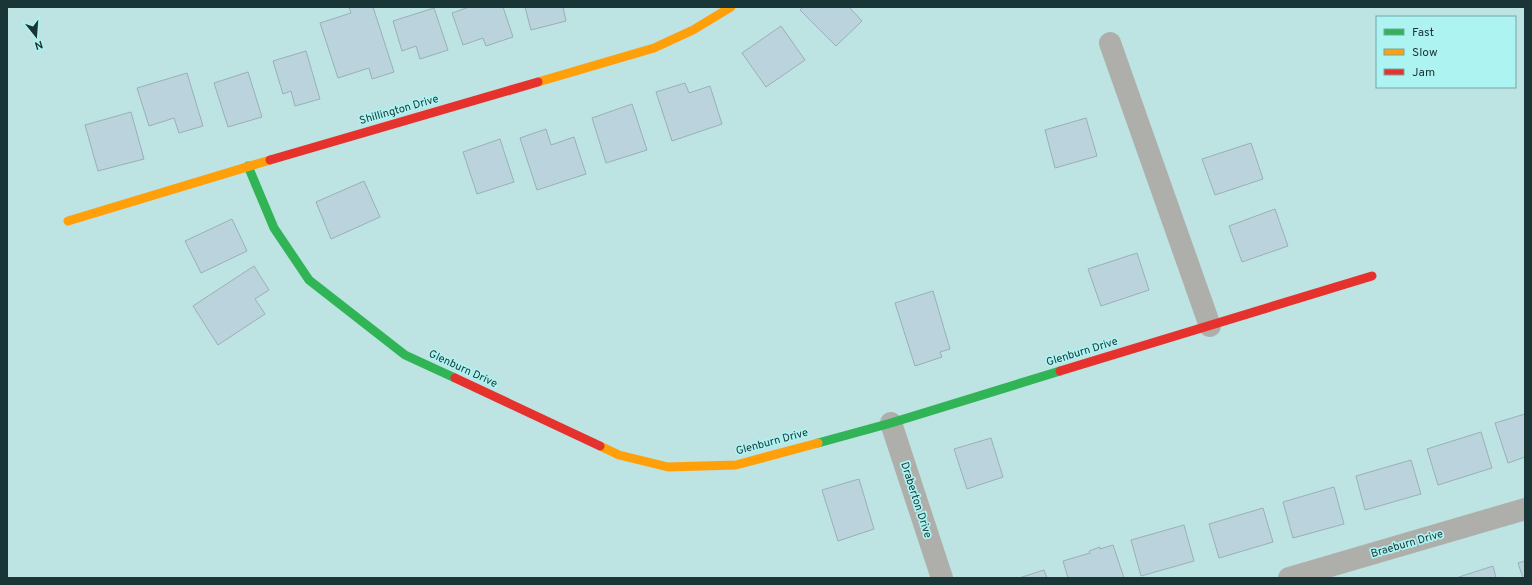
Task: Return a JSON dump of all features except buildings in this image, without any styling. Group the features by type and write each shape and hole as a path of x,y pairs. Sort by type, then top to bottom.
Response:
{"street":[{"name":"Shillington Drive","path":"68,221 248,166 654,48 693,30 731,7"},
{"path":"1110,43 1210,326"},
{"name":"Glenburn Drive","path":"248,166 274,228 309,280 405,355 619,455 668,467 736,465 891,423 1372,276"},
{"name":"Draberton Drive","path":"891,423 942,578"},
{"name":"Braeburn Drive","path":"1289,578 1525,509"}],"traffic: fast":[{"path":"248,166 274,228 309,280 405,355 455,378"},
{"path":"818,443 891,423 1060,371"}],"traffic: slow":[{"path":"538,82 654,48 693,30 731,7"},
{"path":"68,221 270,160"},
{"path":"600,446 619,455 668,467 736,465 818,443"}],"traffic: jam":[{"path":"270,160 538,82"},
{"path":"1060,371 1372,276"},
{"path":"455,378 600,446"}]}
